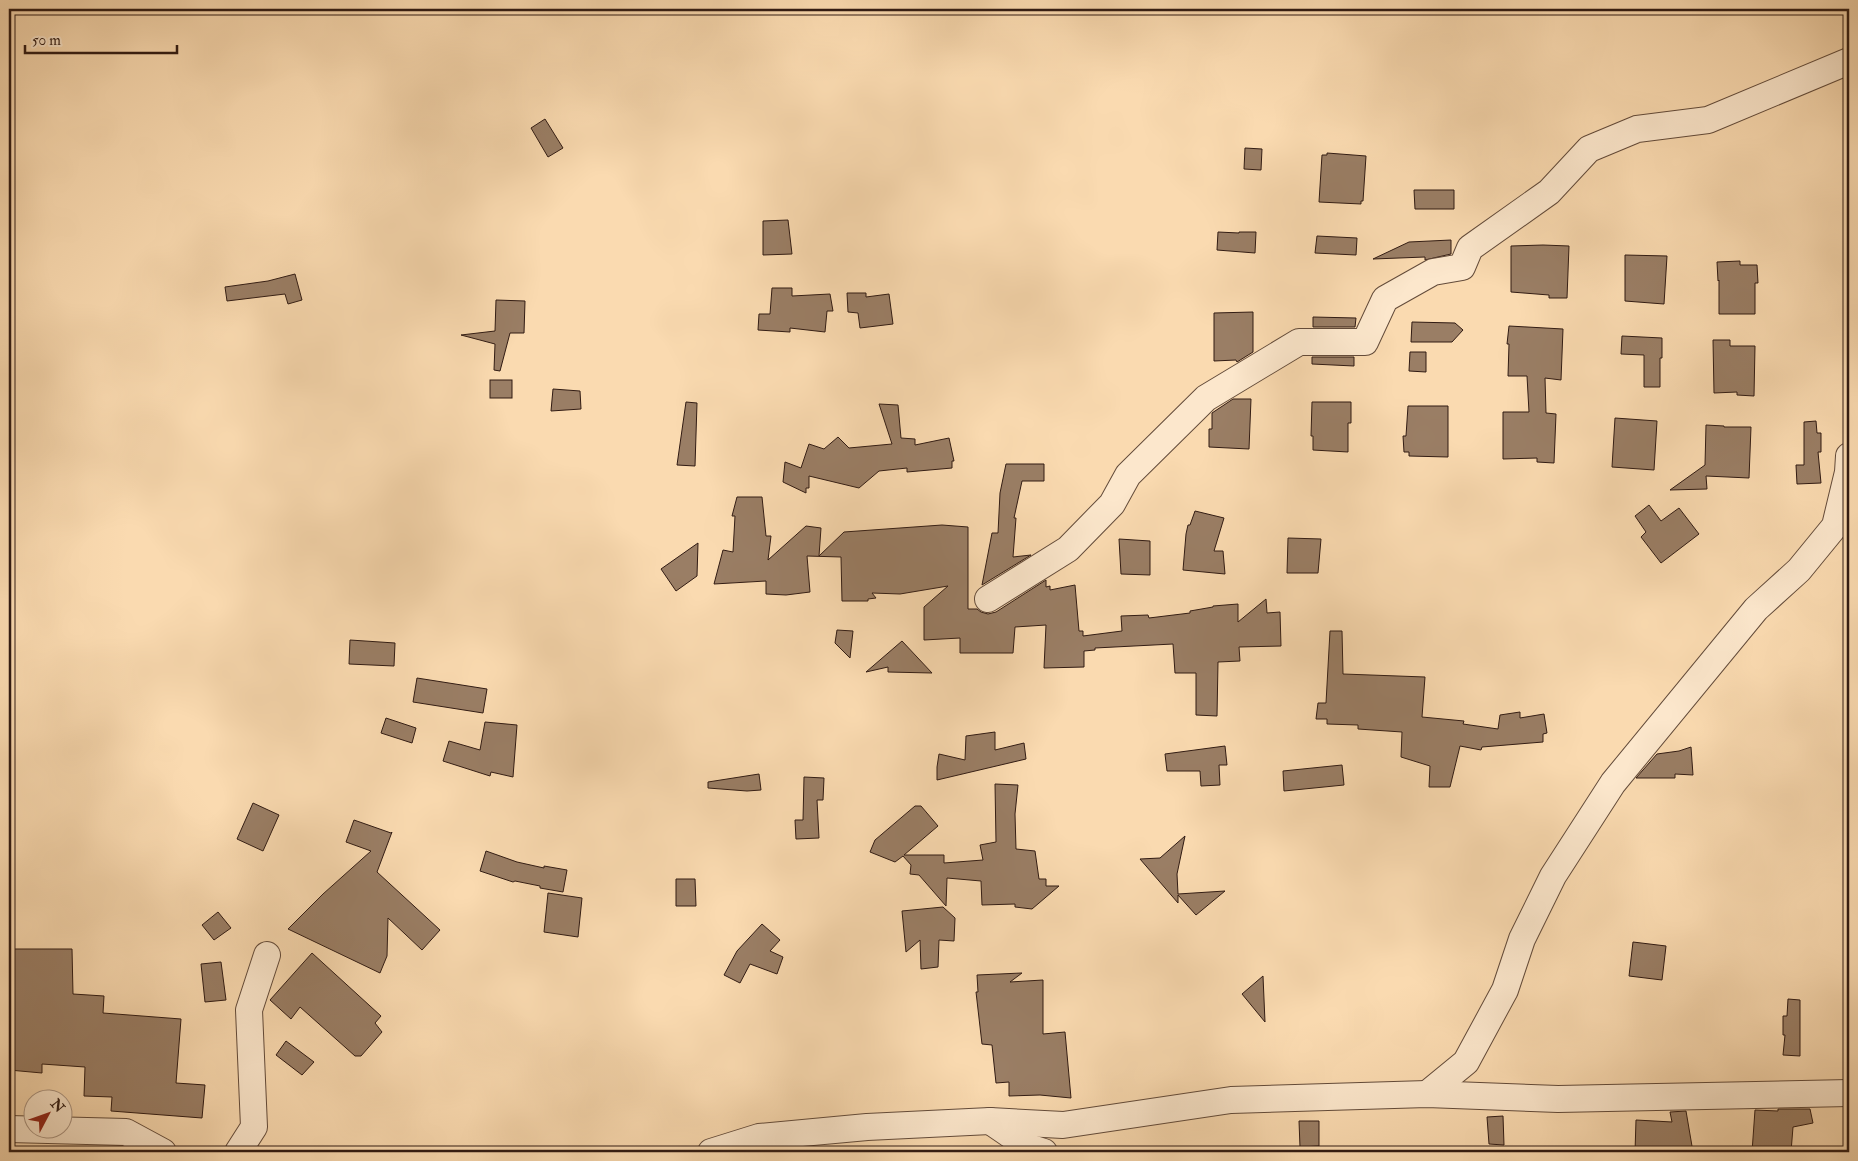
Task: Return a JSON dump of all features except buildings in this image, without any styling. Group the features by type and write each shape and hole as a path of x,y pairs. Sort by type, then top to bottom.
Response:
{"street":[{"path":"988,599 1068,549 1112,504 1128,476 1206,398 1299,342 1365,342 1385,300 1432,272 1462,267 1470,248 1550,192 1589,149 1637,128 1708,120 1849,61"},
{"path":"1427,1094 1466,1062 1505,990 1522,939 1553,876 1613,783 1756,609 1799,570 1835,526 1848,472 1849,456"},
{"path":"238,1152 254,1127 249,1010 267,955"},
{"path":"711,1152 759,1137 867,1127 990,1121 1063,1125 1230,1100 1427,1094 1558,1099 1849,1093"},
{"path":"990,1121 1028,1147 1044,1152"},
{"path":"9,1129 126,1132 163,1152"}]}
